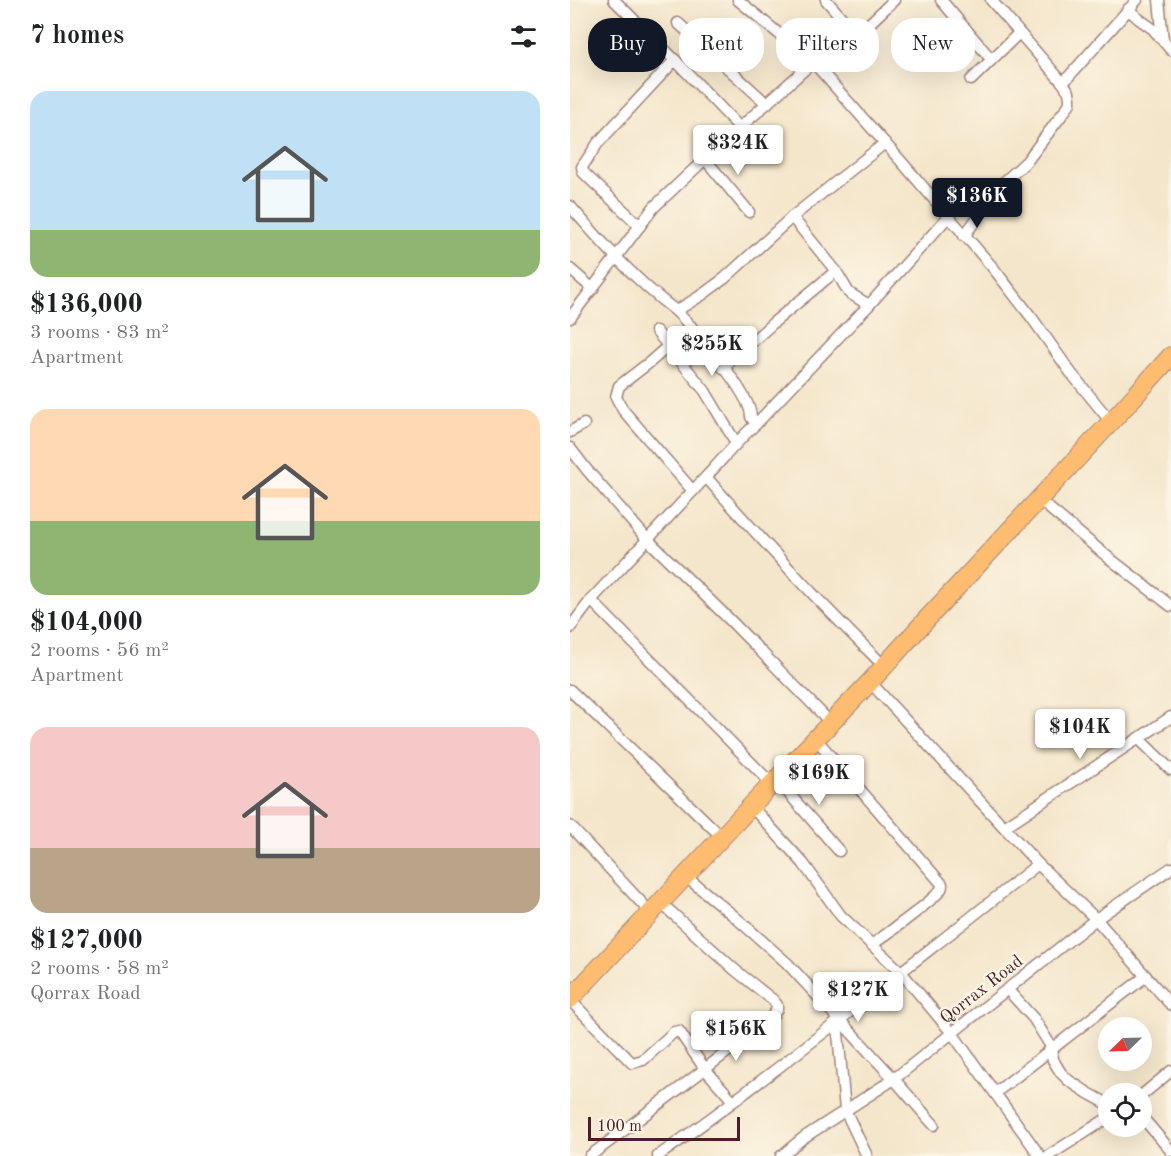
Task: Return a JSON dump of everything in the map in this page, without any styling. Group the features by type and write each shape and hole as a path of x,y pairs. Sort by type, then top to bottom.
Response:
{"main road":[{"path":"572,993 656,908 870,682 1171,356"}],"street":[{"path":"614,0 740,128"},
{"path":"738,0 776,32"},
{"path":"826,0 842,18"},
{"path":"875,18 894,0"},
{"path":"941,0 992,59"},
{"path":"964,236 1004,182 1027,161 1070,103 1070,92 991,0"},
{"path":"1063,83 1137,0"},
{"path":"1159,0 1163,40"},
{"path":"1128,9 1153,29 1171,50"},
{"path":"678,23 767,104"},
{"path":"970,80 1019,33"},
{"path":"640,226 583,172 582,167 598,143 675,60"},
{"path":"570,318 654,207 767,104 809,72"},
{"path":"822,72 994,269 1071,373 1111,422"},
{"path":"676,311 725,278 792,217 885,143"},
{"path":"705,159 749,212"},
{"path":"570,206 616,258 691,327 744,396 751,417 756,424"},
{"path":"792,217 836,271 849,292 869,304"},
{"path":"570,628 591,600 647,539 948,217"},
{"path":"570,269 593,289"},
{"path":"723,368 836,271"},
{"path":"691,327 619,386 616,397 623,410 693,491"},
{"path":"656,332 705,391 736,443"},
{"path":"570,432 585,424"},
{"path":"570,448 647,539 831,723"},
{"path":"706,477 840,623 884,666"},
{"path":"1038,499 1171,606"},
{"path":"591,600 775,782 839,851"},
{"path":"870,682 1038,864 1096,919 1171,1005"},
{"path":"570,690 722,837"},
{"path":"1004,827 1171,717"},
{"path":"1138,738 1171,770"},
{"path":"816,739 942,885 940,891 928,902 873,944"},
{"path":"751,806 803,863 841,916 902,972 952,1033 1040,1156"},
{"path":"570,826 656,908 777,1005 777,1010 771,1018 590,1156"},
{"path":"658,1156 974,917 1038,864"},
{"name":"Qorrax Road","path":"781,1156 803,1138 894,1079 1096,919 1171,868"},
{"path":"685,876 787,963 934,1125"},
{"path":"995,1093 1146,976"},
{"path":"1007,989 1034,1019 1052,1048 1057,1068 1068,1080 1098,1098"},
{"path":"572,993 632,1063 643,1060 674,1032 679,1031 705,1069 733,1101"},
{"path":"838,1021 845,1110 867,1156"},
{"path":"1152,1087 1171,1071"},
{"path":"1048,1156 1098,1124"},
{"path":"1152,1128 1171,1150"}]}
